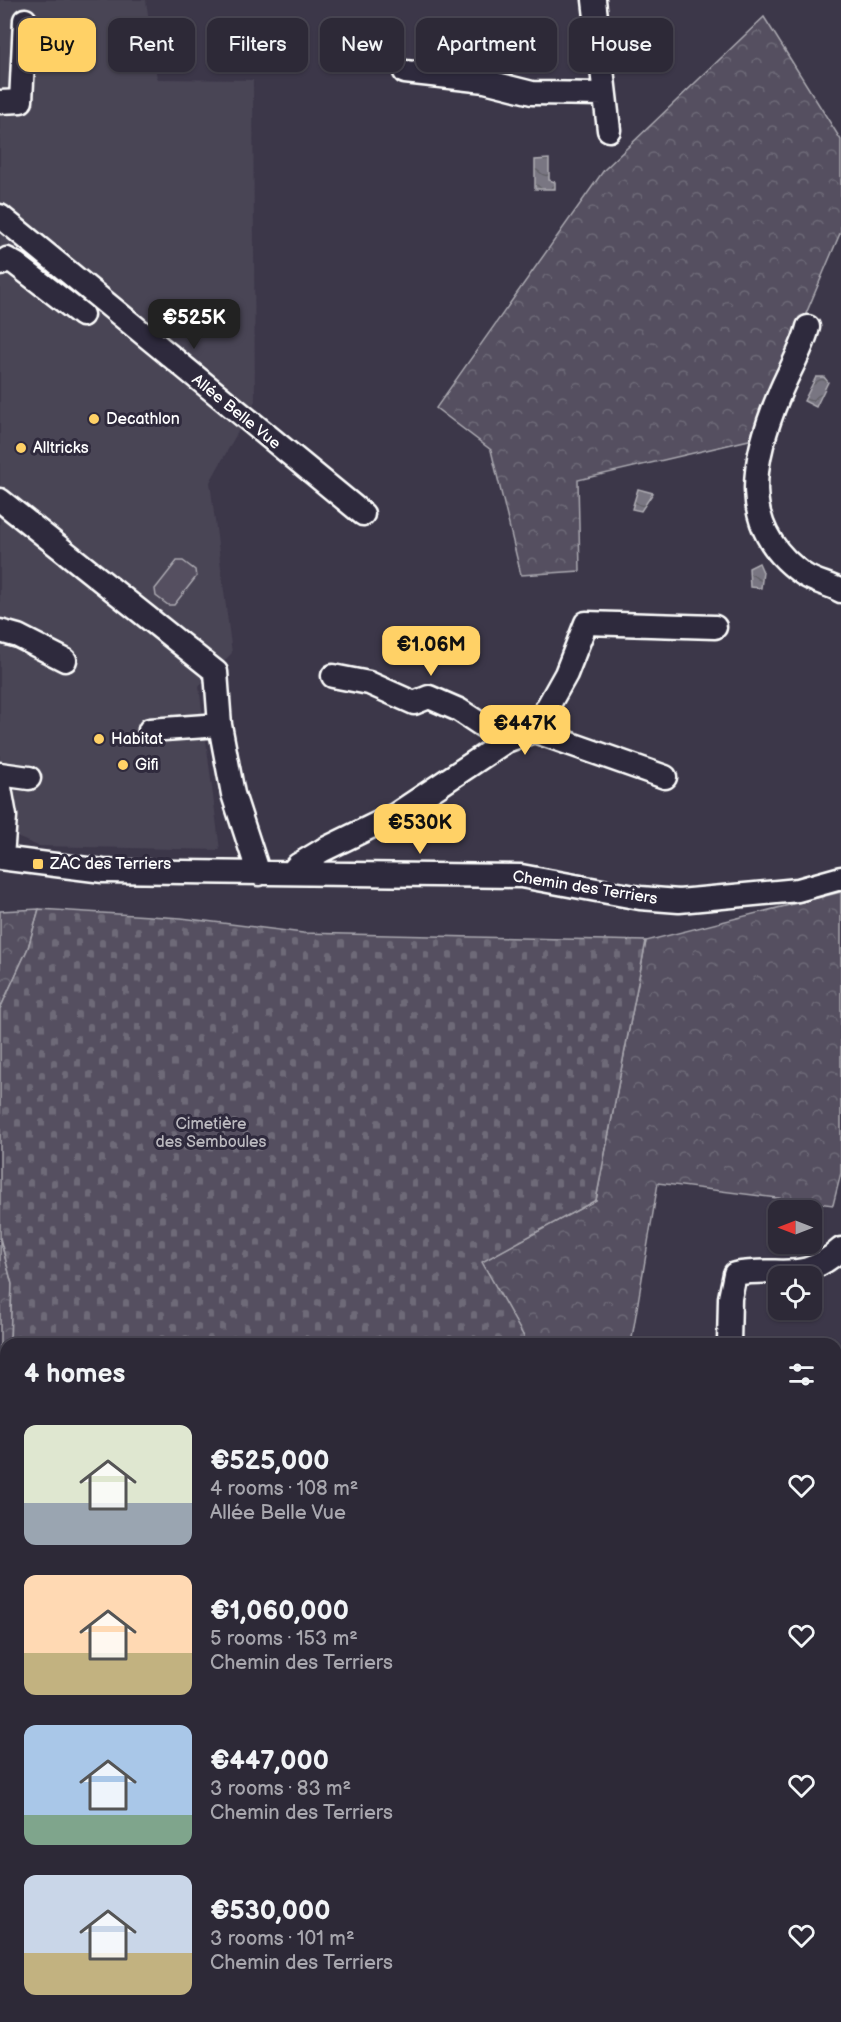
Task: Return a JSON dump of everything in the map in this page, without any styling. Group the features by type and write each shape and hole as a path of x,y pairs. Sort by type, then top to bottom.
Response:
{"street":[{"path":"594,0 609,130"},
{"path":"0,102 21,101 22,72"},
{"path":"405,72 485,81 532,93 604,94"},
{"name":"Allée Belle Vue","path":"0,216 363,514"},
{"path":"0,264 7,259 16,264 82,315"},
{"path":"808,327 804,342 778,397 754,472 755,499 765,529 780,555 805,575 841,591"},
{"path":"0,500 216,672 220,725 232,794 259,874"},
{"path":"534,731 566,675 585,623 715,627"},
{"path":"0,631 18,636 65,660"},
{"path":"333,676 369,683 414,703 429,697 459,710 506,741"},
{"path":"150,730 220,725"},
{"path":"291,873 297,865 322,850 395,815 506,741 534,731 665,777"},
{"path":"0,774 30,778"},
{"path":"0,788 5,816 1,858"},
{"name":"Chemin des Terriers","path":"1,858 103,871 521,876 640,898 679,901 798,890 841,878"},
{"path":"729,1338 730,1298 735,1274 749,1271 804,1272 826,1263 841,1249"}],"shaded area":[{"path":"0,0 146,0 149,18 108,18 108,72 156,72 157,79 253,80 255,401 210,482 232,653 199,686 220,850 38,846 0,830"}],"green space":[{"path":"764,17 841,140 841,231 753,439 578,480 580,571 521,575 491,450 436,408 604,170"},
{"path":"177,561 183,561 195,570 196,577 174,605 168,605 156,596 155,589"},
{"path":"841,892 841,1173 833,1205 822,1204 822,1200 793,1200 658,1183 632,1338 525,1338 481,1262 596,1200 646,941"},
{"path":"39,909 28,948 0,1009 0,911"},
{"name":"Cimetière des Semboules","path":"39,909 181,918 303,933 646,941 596,1200 482,1262 525,1338 10,1338 12,1284 0,1238 0,1009 28,948"},
{"path":"0,1238 12,1284 10,1338 0,1338"}],"water":[{"path":"549,159 549,180 555,182 555,189 535,189 535,160"},
{"path":"816,377 824,377 828,382 816,407 804,401"},
{"path":"638,489 653,493 641,511 632,509"},
{"path":"759,563 763,572 761,588 750,587 749,568"}],"place":[{"name":"Decathlon","path":"94,419"},
{"name":"Alltricks","path":"21,448"},
{"name":"Habitat","path":"99,739"},
{"name":"Gifi","path":"123,765"},
{"name":"ZAC des Terriers","path":"38,864"}]}
